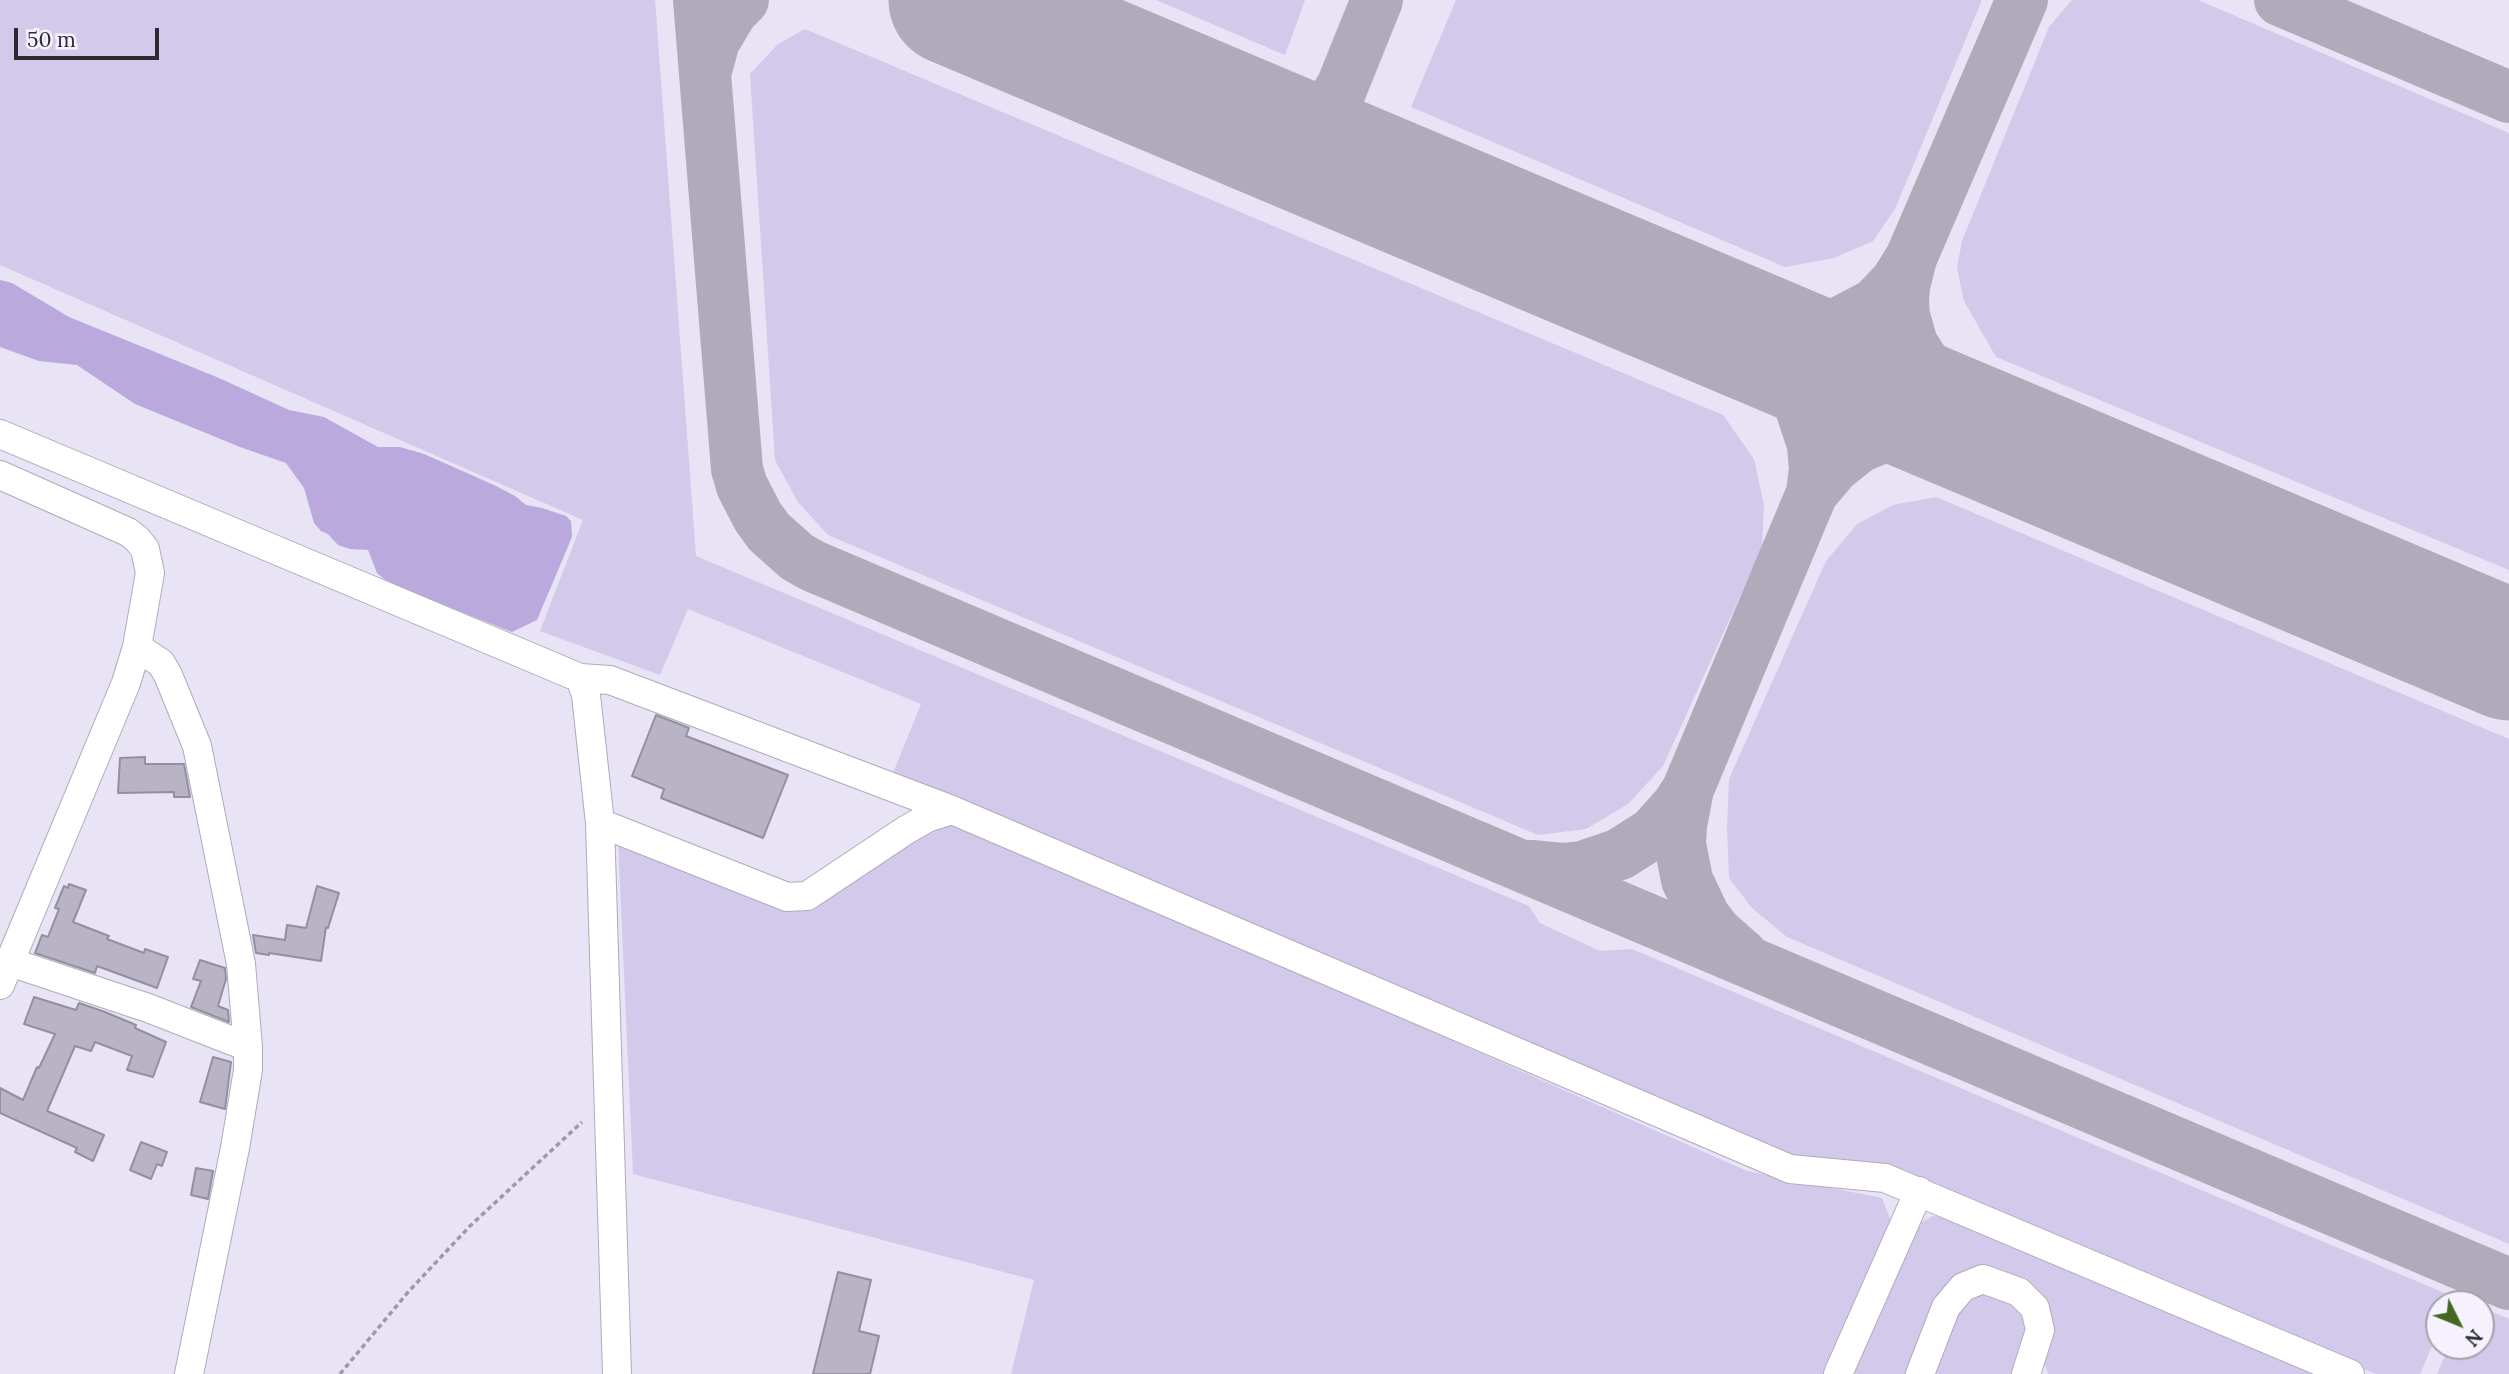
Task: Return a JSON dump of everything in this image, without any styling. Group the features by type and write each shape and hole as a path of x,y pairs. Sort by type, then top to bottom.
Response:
{"street":[{"path":"0,434 580,678 610,680 952,810 1790,1169 1885,1178 2350,1374"},
{"path":"0,475 128,532 138,539 145,550 150,573 137,647 102,743 5,973 148,1008 248,1046"},
{"path":"137,647 161,663 169,675 197,746 242,964 248,1046 248,1070 235,1148 189,1374"},
{"path":"580,678 586,695 600,823 617,1374"},
{"path":"600,823 787,897 807,896 906,830 927,818 952,810"},
{"path":"1838,1374 1919,1191"},
{"path":"1920,1374 1946,1307 1963,1287 1983,1279 2020,1292 2035,1308 2040,1330 2026,1374"}],"path":[{"path":"340,1374 409,1291 470,1226 582,1122"}],"shaded area":[{"path":"0,0 655,0 696,556 1529,906 1540,923 1600,951 1632,949 2437,1290 2425,1290 2426,1360 2420,1374 2376,1374 1886,1164 1808,1161 893,773 921,704 688,609 660,675 540,631 583,520 0,265"},
{"path":"1156,0 1305,0 1285,55"},
{"path":"1456,0 1982,0 1895,209 1873,241 1834,258 1785,267 1411,107"},
{"path":"2072,0 2198,0 2509,133 2509,570 1996,357 1964,301 1957,268 1962,241 2049,27"},
{"path":"805,29 1723,415 1754,459 1764,505 1762,548 1663,766 1628,804 1586,829 1538,835 828,535 798,502 775,460 750,74 778,44"},
{"path":"0,280 12,283 69,317 219,378 289,410 324,417 378,447 400,447 424,454 494,485 526,505 566,516 571,521 572,537 537,620 512,632 390,584 377,573 368,550 338,545 314,523 304,488 286,463 135,404 77,365 39,361 0,347"},
{"path":"1936,497 2509,739 2509,1244 1787,937 1752,908 1729,878 1729,779 1826,561 1857,524 1893,505"},
{"path":"950,823 964,825 1747,1171 1882,1198 1893,1226 1829,1374 1011,1374 1034,1280 633,1174 618,840 784,907 932,826"},
{"path":"1933,1216 1949,1216 2319,1374 2048,1374 2043,1359 2049,1337 2050,1312 2034,1290 1980,1270 1911,1374 1848,1374 1911,1228"},
{"path":"1989,1287 2034,1319 2014,1374 1932,1374 1960,1301"},
{"path":"2495,1313 2509,1319 2509,1374 2437,1374 2443,1360 2495,1360"}],"building":[{"path":"656,715 689,728 686,736 788,775 763,838 661,798 664,789 632,776"},
{"path":"145,757 145,764 184,764 190,797 174,797 174,792 118,793 120,758"},
{"path":"69,884 86,890 73,922 144,953 145,949 168,957 157,988 97,966 95,973 35,953 42,935 48,937 59,909 55,908 64,886 68,888"},
{"path":"317,886 339,893 328,928 326,927 321,961 256,953 253,935 285,940 287,925 306,928"},
{"path":"200,960 225,968 226,979 218,1006 228,1010 229,1022 191,1007 201,981 193,979"},
{"path":"34,997 76,1010 79,1003 136,1025 135,1028 166,1042 153,1077 127,1070 132,1056 95,1042 91,1051 75,1046 47,1111 104,1135 93,1161 75,1152 77,1148 0,1113 0,1088 23,1100 55,1034 24,1024"},
{"path":"213,1057 231,1062 225,1109 200,1102"},
{"path":"141,1142 167,1152 162,1166 157,1164 151,1179 130,1170"},
{"path":"196,1168 213,1171 208,1199 191,1195"},
{"path":"838,1272 871,1280 859,1331 879,1336 870,1374 813,1374"}],"taxiway":[{"path":"699,0 737,469 742,486 758,517 769,532 797,557 2509,1284"},
{"path":"706,70 714,41 732,11 743,0"},
{"path":"1356,170 1342,152 1333,117 1335,104 1377,0"},
{"path":"1741,332 1785,333 1835,325 1875,304 1896,282 1911,258 2022,0"},
{"path":"2280,0 2509,97"},
{"path":"1263,130 1288,131 1312,122 1332,103 1339,91"},
{"path":"1911,258 1903,301 1912,344 1940,388 1984,434"},
{"path":"1741,332 1768,353 1790,380 1813,445 1815,469 1812,493"},
{"path":"1531,866 1562,869 1582,867 1620,854 1653,833 1678,805 1688,789 1812,493 1834,467 1859,447 1894,432 1915,428 1950,427 1984,434"},
{"path":"1688,789 1680,844 1687,880 1704,916 1716,932 1742,955"}],"runway":[{"path":"954,0 2509,655"}]}
